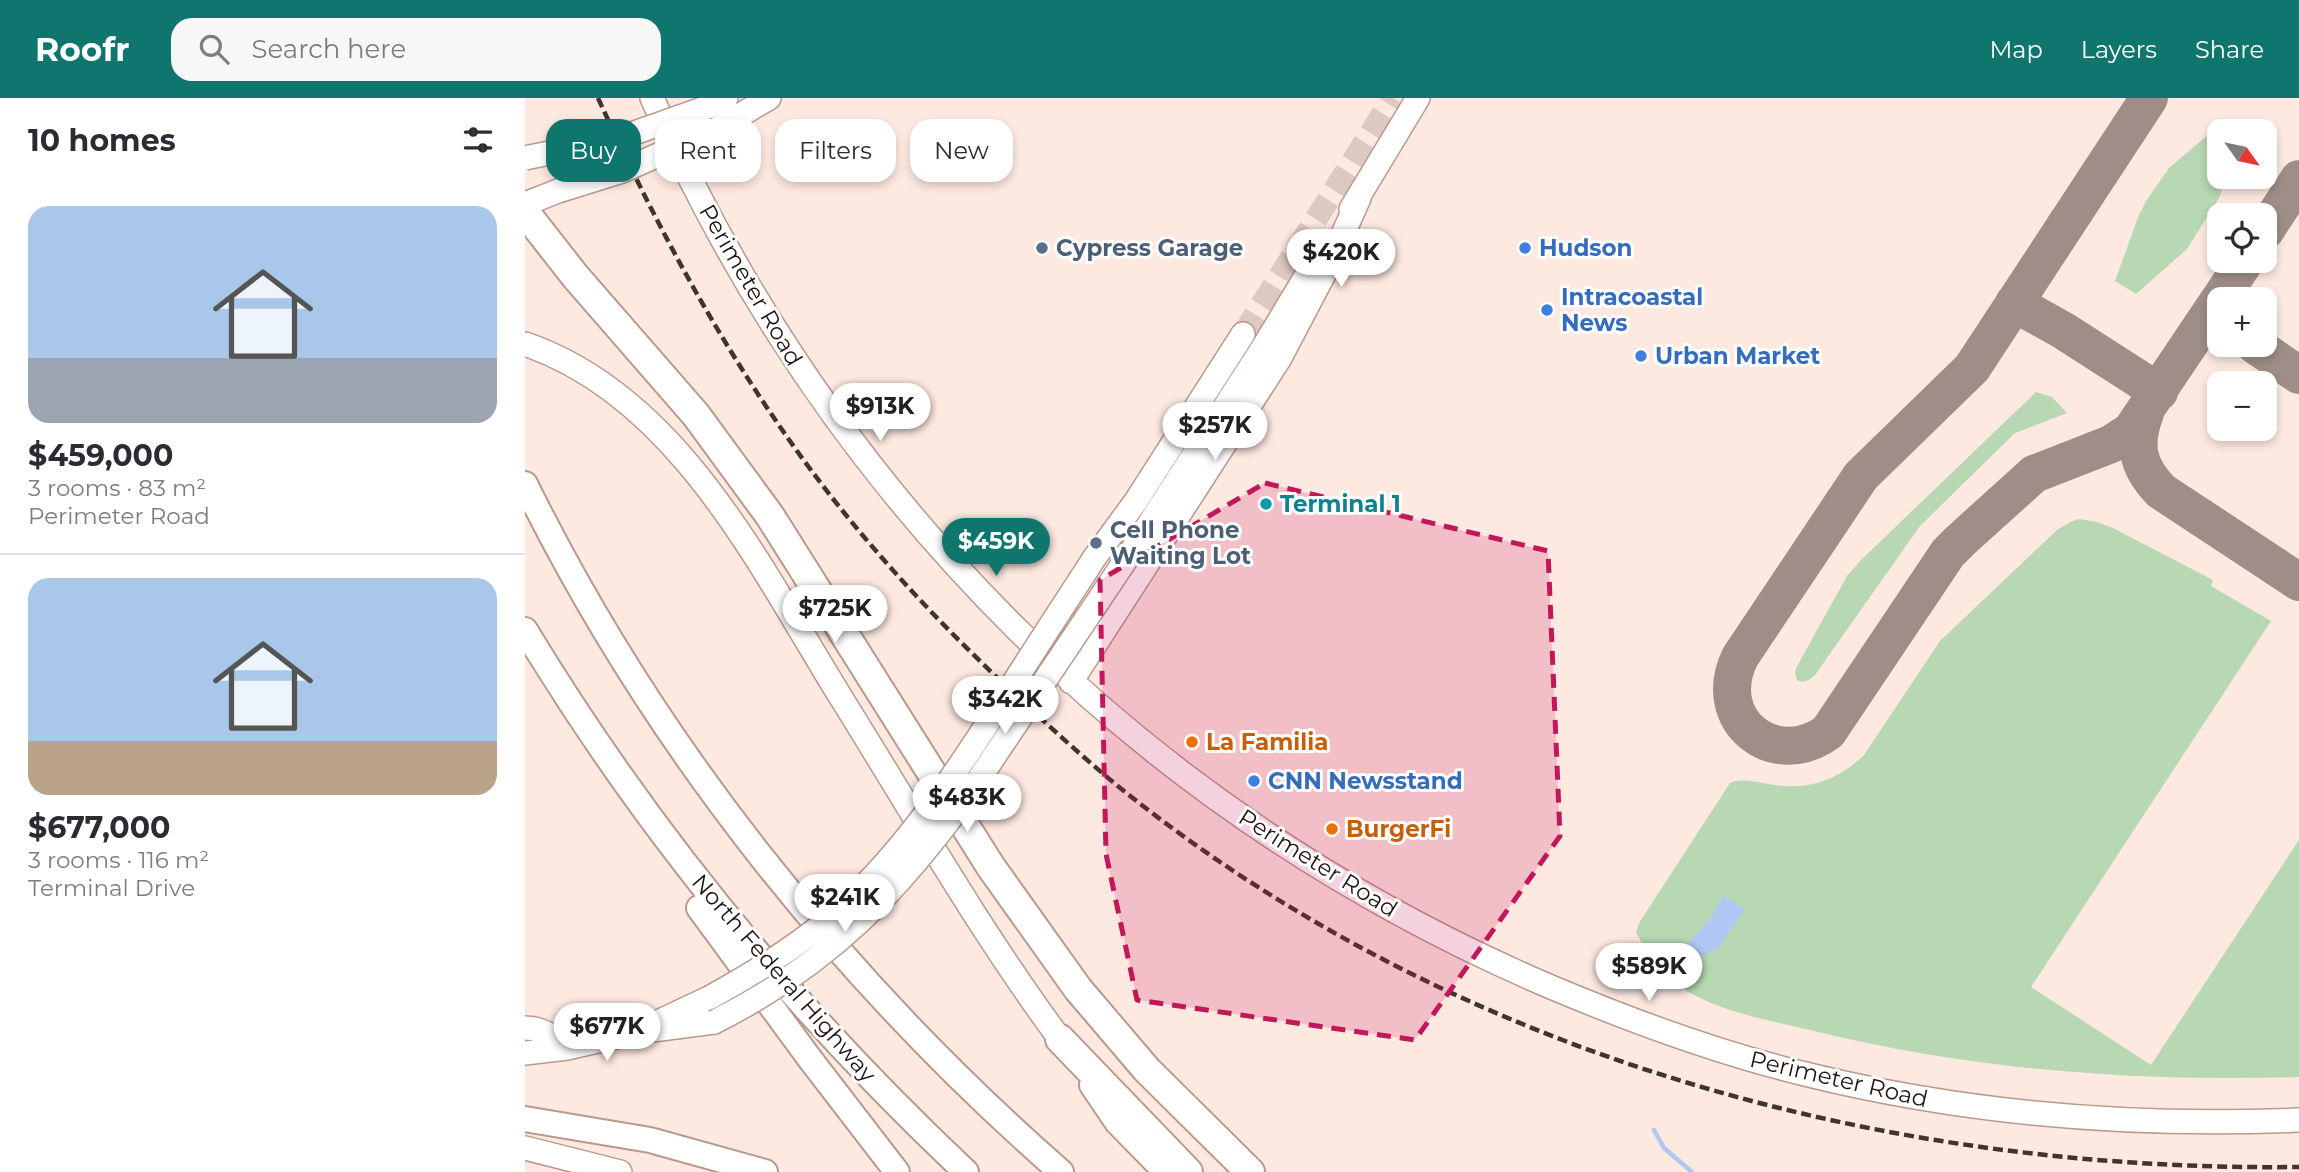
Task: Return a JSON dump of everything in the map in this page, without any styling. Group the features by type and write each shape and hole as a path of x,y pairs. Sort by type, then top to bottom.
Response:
{"highway":[{"path":"525,212 575,276 696,415 770,516 991,867 1070,979 1147,1070 1250,1172"},
{"path":"1060,1040 1188,1172"}],"main road":[{"path":"525,484 578,587 632,678 755,848 829,938 901,1018 1003,1120 1061,1172"},
{"name":"North Federal Highway","path":"525,630 639,801 742,936 857,1064 966,1172"},
{"path":"591,732 640,831 897,1172"},
{"path":"1060,1040 1118,1122 1166,1172"},
{"path":"525,1119 650,1140 765,1172"}],"street":[{"name":"Perimeter Road","path":"652,98 727,250 782,341 832,415 948,558 1004,618 1071,682 1181,773 1333,876 1411,920 1499,964 1662,1032 1804,1074 1914,1097 2029,1114 2197,1123 2299,1121"},
{"path":"525,204 622,171 717,129 769,98"},
{"path":"525,1053 567,1048 637,1032 714,1022 788,980 847,935 893,890 948,824 1087,619 1264,346 1322,250 1359,198 1418,98"},
{"path":"525,158 617,139 717,103"},
{"path":"525,197 558,191"},
{"path":"1071,682 1280,358 1332,259 1359,198"},
{"path":"637,1032 709,998 761,968 811,934 870,880 913,832 959,767 1095,558 1136,502 1243,334"},
{"path":"525,344 581,370 622,398 661,433 710,492 762,570 1000,954 1060,1040"},
{"path":"525,1028 534,1028 552,1035 567,1048"},
{"path":"525,1148 620,1172"}],"highlighted area":[{"path":"1265,483 1548,551 1560,836 1415,1040 1137,1000 1106,854 1100,580"}],"green space":[{"path":"2207,136 2207,189 2222,189 2216,203 2207,203 2207,217 2187,249 2136,294 2115,281 2139,215 2169,168"},
{"path":"2036,392 2052,397 2067,413 2015,433 1920,526 1815,675 1809,680 1797,680 1796,668 1847,576"},
{"path":"2079,519 2113,528 2213,580 2211,586 2271,621 2031,987 2151,1065 2299,840 2299,1077 2115,1075 2055,1071 1934,1055 1749,1016 1701,999 1663,973 1636,932 1639,923 1730,783 1744,781 1782,786 1807,785 1831,778 1853,764 1864,755 1940,641 2057,530"}],"water":[{"path":"1724,896 1745,910 1717,949 1700,957 1693,970 1681,963 1685,952"}],"waterway":[{"path":"1654,1130 1664,1148 1692,1172"}],"taxiway":[{"path":"2149,98 1972,368 1861,476 1740,657 1733,680 1733,701 1740,719 1753,733 1769,742 1788,746 1808,743 1828,732 1948,553 2034,474 2111,444 2131,431 2207,318"},
{"path":"2277,213 2299,179"},
{"path":"2228,287 2237,273"},
{"path":"2014,303 2064,331 2159,392"},
{"path":"2273,357 2299,375"},
{"path":"2145,413 2139,435 2140,455 2147,473 2161,491 2299,582"}],"tunnel":[{"path":"1243,334 1393,98"}],"railway":[{"path":"598,98 667,240 718,330 774,419 855,526 907,586 963,644 1111,781 1270,894 1404,970 1544,1033 1689,1083 1838,1122 1991,1148 2144,1163 2299,1167"}],"place":[{"name":"Cypress Garage","path":"1042,248"},
{"name":"Hudson","path":"1525,248"},
{"name":"Intracoastal News","path":"1547,310"},
{"name":"Urban Market","path":"1641,356"},
{"name":"Terminal 1","path":"1266,504"},
{"name":"Cell Phone Waiting Lot","path":"1096,543"},
{"name":"La Familia","path":"1192,742"},
{"name":"CNN Newsstand","path":"1254,781"},
{"name":"BurgerFi","path":"1332,829"}]}
